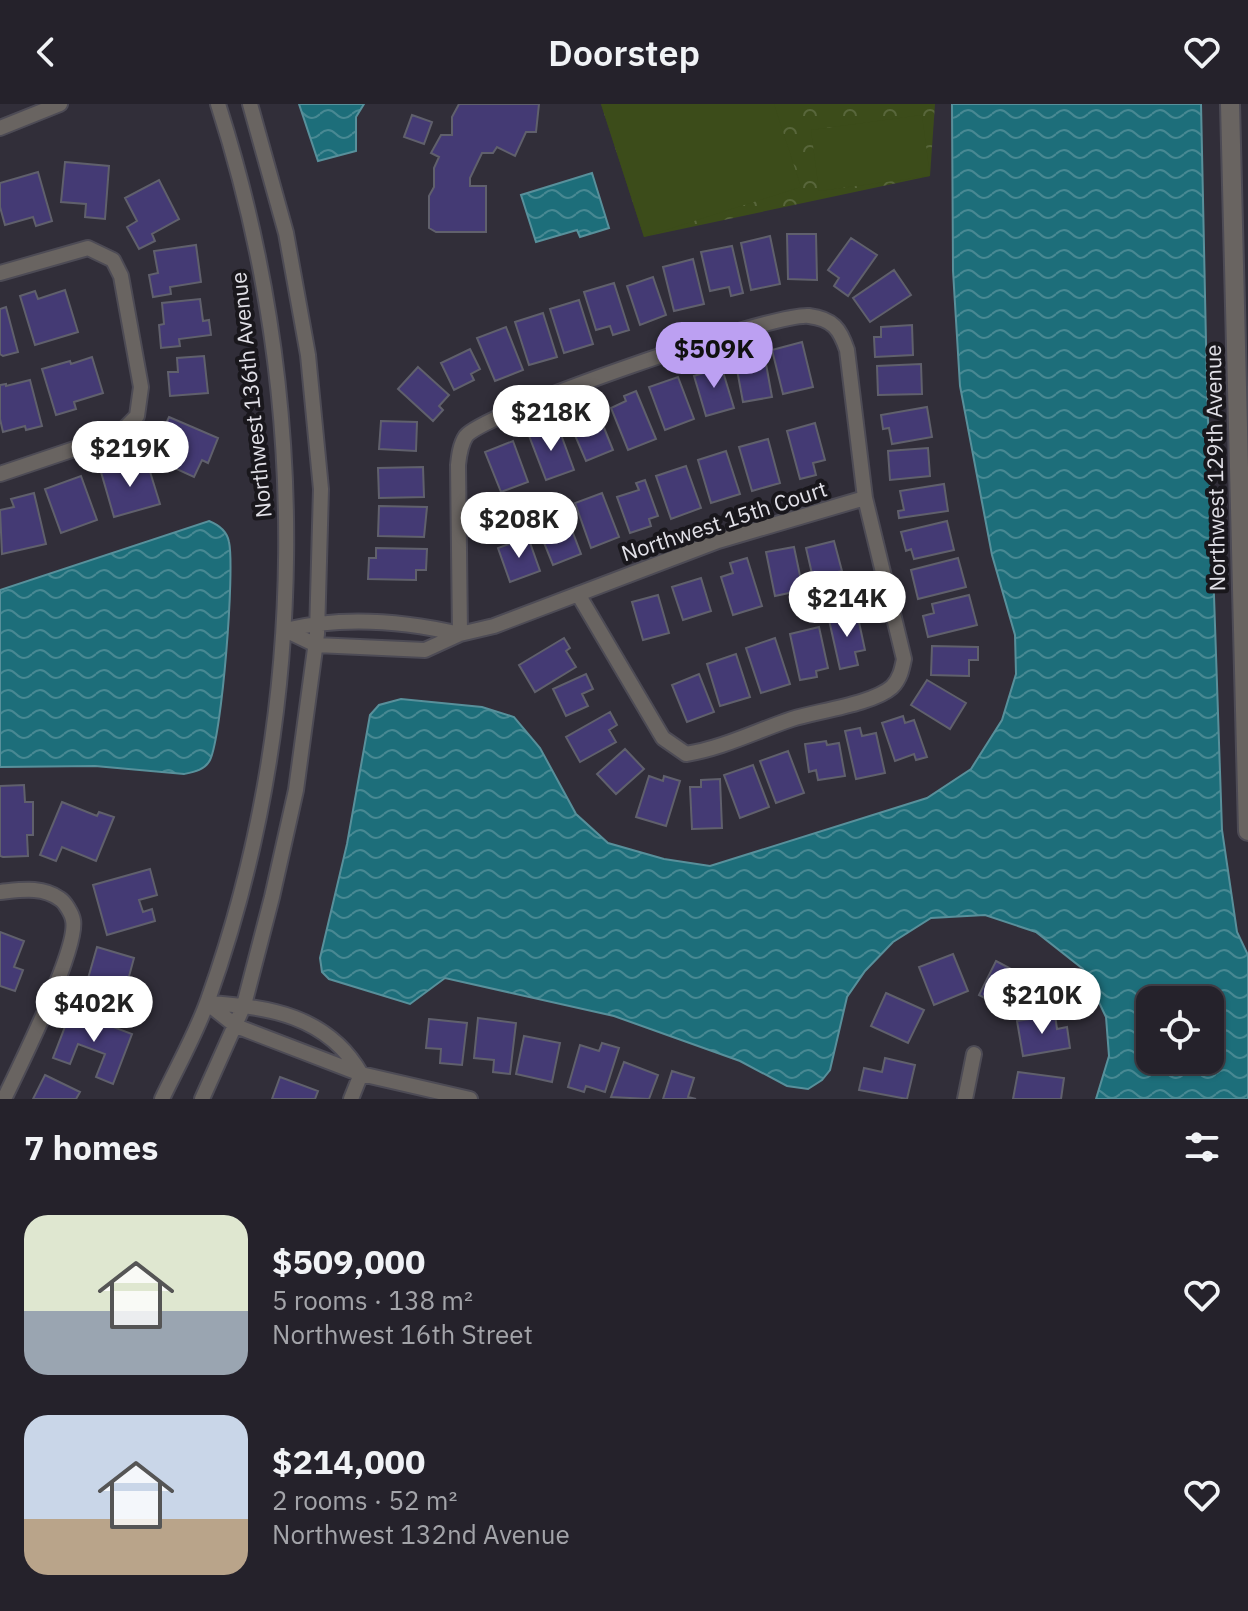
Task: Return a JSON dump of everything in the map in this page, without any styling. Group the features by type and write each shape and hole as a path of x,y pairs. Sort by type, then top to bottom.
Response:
{"street":[{"path":"0,128 60,104"},
{"name":"Northwest 136th Avenue","path":"162,1099 207,1003 243,889 265,788 285,630 286,489 274,359 257,242 218,104"},
{"path":"202,1099 244,1005 272,897 296,790 316,645 321,489 308,355 286,233 250,104"},
{"name":"Northwest 129th Avenue","path":"1230,104 1245,566 1248,831"},
{"path":"0,273 88,248 113,260 121,276 141,387 137,416 119,434 0,474"},
{"path":"460,634 458,465 460,449 467,435 491,420 646,360 775,321 807,316 828,322 841,332 847,350 865,498 904,659 901,675 892,687 878,696 793,719 710,750 686,754 663,738 578,594"},
{"name":"Northwest 15th Court","path":"285,630 316,645 425,650 460,634 494,626 718,541 865,498"},
{"name":"Northwest 15th Court","path":"285,630 317,622 426,626 460,634"},
{"path":"0,892 40,889 62,900 73,919 72,940 36,1033 4,1099"},
{"path":"207,1003 244,1005 296,1018 323,1031 345,1049 361,1074"},
{"path":"207,1003 236,1026 361,1074 470,1099"},
{"path":"965,1099 974,1054"},
{"path":"351,1099 361,1074"}],"green space":[{"path":"601,104 935,104 930,176 644,237"},
{"path":"601,104 774,104 801,187 644,237"},
{"path":"922,115 930,176 819,191 811,130"}],"water":[{"path":"299,104 364,104 356,117 356,151 318,161"},
{"path":"952,104 1201,104 1222,830 1237,932 1248,955 1248,1099 1096,1099 1109,1056 1106,1017 1083,969 1036,932 985,915 931,918 893,942 865,971 847,997 830,1070 808,1089 787,1086 740,1061 614,1016 445,978 410,1004 329,979 322,972 320,958 347,844 370,715 379,705 401,699 482,707 514,717 540,748 576,814 608,843 664,859 710,866 927,798 971,769 1002,720 1016,674 1015,635 992,555 960,386 953,271"},
{"path":"592,173 609,228 580,237 577,230 536,242 521,195"},
{"path":"209,521 226,535 230,558 223,687 215,745 208,763 199,770 184,774 95,766 0,767 0,590"}],"building":[{"path":"459,104 539,104 536,132 526,132 515,156 497,147 493,153 482,153 470,178 470,186 486,186 486,232 436,232 429,228 429,196 434,187 434,168 439,157 431,153 441,135 452,135 452,117"},
{"path":"412,115 432,122 424,144 404,137"},
{"path":"65,162 109,166 105,219 85,217 86,204 61,202"},
{"path":"38,172 52,221 36,226 33,217 5,225 0,207 0,183"},
{"path":"159,180 179,219 152,234 155,241 139,249 127,227 137,221 125,198"},
{"path":"787,234 816,234 817,280 788,279"},
{"path":"770,236 780,284 751,290 741,243"},
{"path":"851,238 877,255 848,296 834,286 839,278 828,270"},
{"path":"196,245 201,282 170,287 171,294 153,297 149,275 158,273 154,251"},
{"path":"732,246 743,293 731,296 729,287 710,291 701,252"},
{"path":"693,259 704,304 674,311 663,267"},
{"path":"894,270 911,295 870,322 853,298"},
{"path":"653,277 666,315 640,325 627,286"},
{"path":"614,283 629,330 613,335 610,326 596,330 584,292"},
{"path":"65,290 78,332 35,345 20,296 35,291 38,299"},
{"path":"200,299 203,321 209,320 211,335 179,339 180,346 161,348 159,325 164,324 162,303"},
{"path":"579,300 593,344 564,353 550,309"},
{"path":"6,307 18,352 3,356 0,354 0,309"},
{"path":"543,313 557,357 529,365 515,322"},
{"path":"912,325 913,355 875,357 874,337 881,337 881,327"},
{"path":"506,327 523,370 495,381 477,338"},
{"path":"802,342 813,387 783,394 772,350"},
{"path":"470,349 480,369 471,374 474,380 454,390 441,363"},
{"path":"764,353 772,397 743,402 735,359"},
{"path":"204,356 208,393 170,396 168,372 178,372 177,358"},
{"path":"92,357 103,393 74,402 76,409 56,415 42,369"},
{"path":"720,362 734,408 706,416 694,376 706,372 705,367"},
{"path":"921,364 922,394 878,395 877,366"},
{"path":"418,367 449,395 439,406 443,410 433,421 398,389"},
{"path":"678,377 694,419 665,430 649,387"},
{"path":"30,380 42,426 26,430 25,426 3,432 0,385"},
{"path":"636,391 656,439 628,450 611,408 626,401 624,396"},
{"path":"927,407 932,437 892,444 889,428 883,429 881,415"},
{"path":"596,408 613,450 586,461 568,419"},
{"path":"169,417 218,438 208,463 202,460 194,477 157,460 168,435 162,432"},
{"path":"381,421 417,422 416,451 379,449"},
{"path":"815,423 825,460 813,463 816,475 800,479 787,431"},
{"path":"544,427 547,437 560,432 574,470 546,480 528,433"},
{"path":"768,439 780,483 752,491 739,447"},
{"path":"513,441 528,482 501,492 485,452"},
{"path":"928,448 930,476 890,480 888,451"},
{"path":"726,451 740,494 711,503 698,460"},
{"path":"147,462 160,504 114,517 101,472"},
{"path":"686,466 701,508 671,519 656,476"},
{"path":"423,467 424,497 379,498 378,468"},
{"path":"81,476 97,520 61,533 45,489"},
{"path":"645,480 658,516 649,519 651,526 630,533 617,497 639,490 636,483"},
{"path":"944,484 948,511 899,518 898,511 904,510 900,491"},
{"path":"34,493 46,544 2,554 0,510 14,507 11,499"},
{"path":"602,493 619,537 591,548 575,503"},
{"path":"379,506 427,507 424,537 378,536"},
{"path":"565,512 581,554 553,565 536,523"},
{"path":"947,521 954,550 914,559 911,549 906,551 901,532"},
{"path":"528,537 540,571 510,582 498,548"},
{"path":"834,541 842,571 813,578 806,548"},
{"path":"794,547 803,590 775,596 766,552"},
{"path":"376,548 427,549 426,570 416,570 416,580 368,579 369,558 376,558"},
{"path":"747,558 762,606 733,615 721,577 733,573 730,563"},
{"path":"958,558 966,587 918,599 911,570"},
{"path":"701,578 711,611 683,620 672,587"},
{"path":"658,595 669,633 643,640 632,602"},
{"path":"969,595 977,625 928,637 923,616 934,613 932,604"},
{"path":"857,613 865,650 855,652 858,665 840,669 829,620"},
{"path":"819,627 828,668 816,671 817,677 800,680 790,634"},
{"path":"564,638 570,648 566,651 576,667 535,692 519,665"},
{"path":"775,638 790,684 761,693 746,648"},
{"path":"932,646 978,647 978,660 969,660 969,676 931,675"},
{"path":"736,654 750,697 720,706 707,664"},
{"path":"586,674 593,689 582,694 588,706 566,716 553,689"},
{"path":"699,674 714,712 687,722 672,685"},
{"path":"927,680 966,703 950,729 911,705"},
{"path":"610,712 617,725 609,730 616,742 580,762 566,737"},
{"path":"903,716 905,723 914,720 927,757 916,760 914,754 895,761 882,723"},
{"path":"860,728 862,736 876,733 885,773 856,779 845,731"},
{"path":"826,741 827,745 839,743 845,776 818,780 816,770 809,772 805,744"},
{"path":"625,749 644,769 616,794 597,774"},
{"path":"788,751 804,793 776,803 760,761"},
{"path":"753,765 769,807 740,818 724,775"},
{"path":"649,776 663,781 664,776 680,781 666,826 636,817"},
{"path":"720,779 722,828 692,829 690,787 701,787 701,780"},
{"path":"24,785 25,802 33,802 33,835 27,835 28,856 3,857 0,856 0,786"},
{"path":"62,802 97,816 99,812 114,817 96,861 62,847 56,861 40,855"},
{"path":"150,869 157,895 139,900 143,912 152,909 155,921 107,935 93,885"},
{"path":"0,932 24,941 14,967 23,970 15,991 0,986"},
{"path":"97,947 134,958 128,980 137,983 129,1010 83,996"},
{"path":"953,954 968,991 934,1005 919,967"},
{"path":"996,961 1028,978 1010,1011 979,995"},
{"path":"886,993 924,1010 908,1043 871,1026"},
{"path":"71,1011 132,1034 113,1084 96,1077 105,1054 78,1044 70,1064 53,1058"},
{"path":"1055,1015 1057,1029 1067,1027 1070,1048 1023,1056 1017,1021"},
{"path":"478,1018 516,1023 510,1074 493,1072 494,1060 474,1058"},
{"path":"429,1019 467,1023 462,1065 440,1063 441,1049 426,1048"},
{"path":"524,1036 560,1043 552,1082 516,1074"},
{"path":"602,1043 619,1048 605,1092 586,1086 584,1092 568,1087 580,1045 599,1051"},
{"path":"885,1058 915,1065 907,1099 859,1090 864,1068 882,1072"},
{"path":"624,1062 658,1075 649,1099 611,1097"},
{"path":"672,1071 694,1078 688,1097 696,1099 663,1099"},
{"path":"1018,1072 1064,1078 1061,1099 1013,1099"},
{"path":"45,1075 80,1092 76,1099 33,1099"},
{"path":"280,1077 318,1091 315,1099 272,1099"}]}
